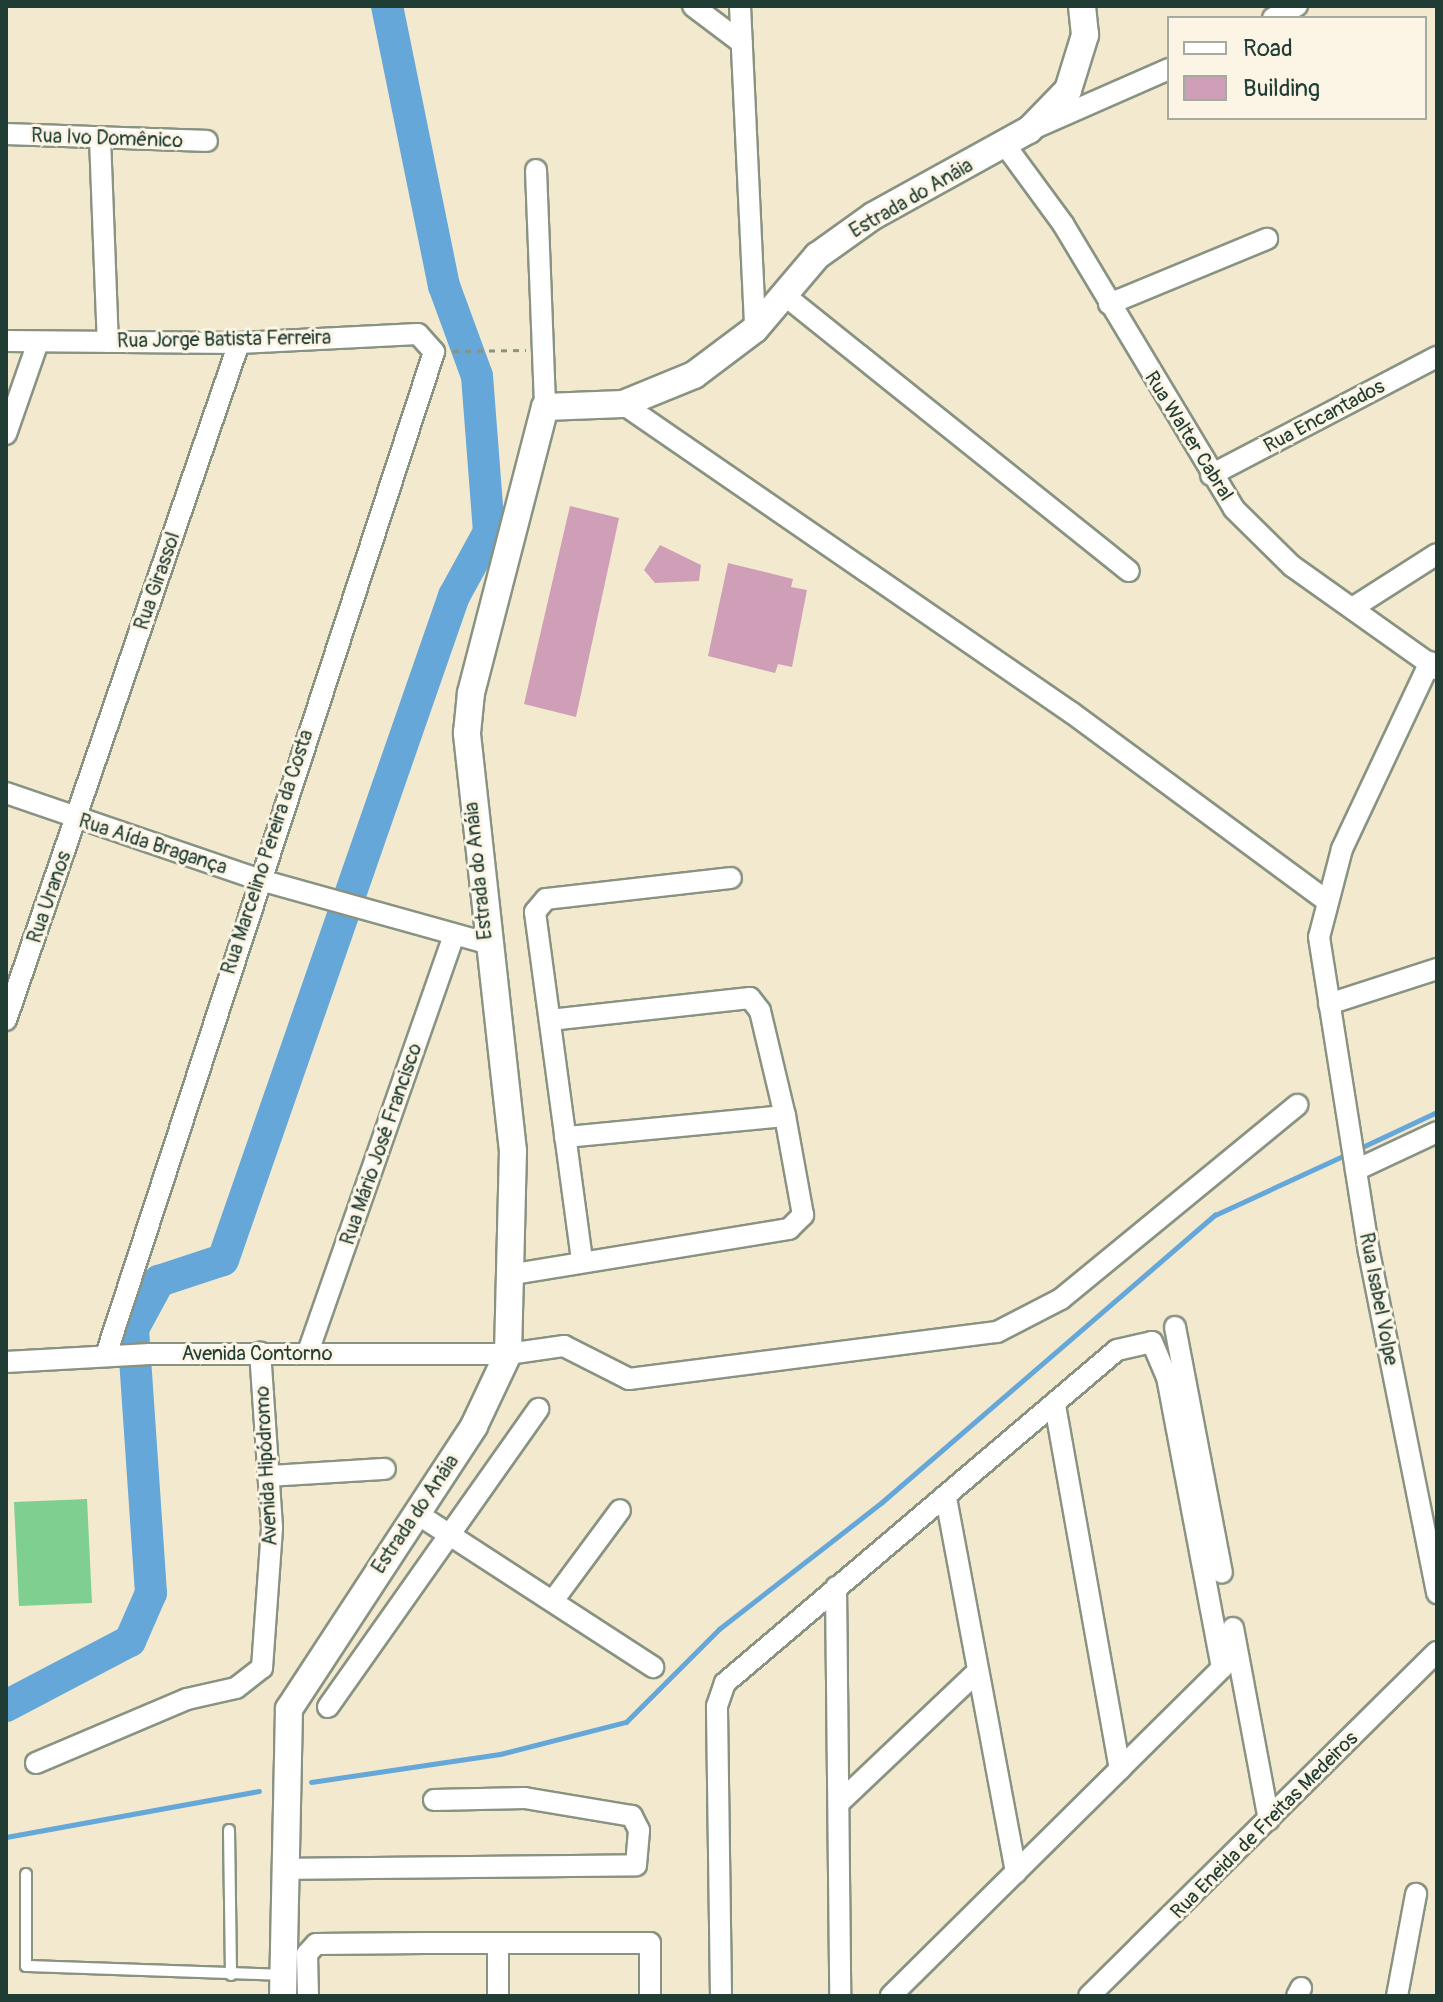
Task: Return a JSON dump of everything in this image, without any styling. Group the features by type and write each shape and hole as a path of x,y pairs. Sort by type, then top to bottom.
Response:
{"street":[{"path":"693,6 742,43"},
{"path":"740,6 755,329"},
{"name":"Estrada do Anáia","path":"283,1986 283,1869 289,1709 488,1404 508,1354 514,1274 513,1151 467,774 471,693 545,407 623,404 694,375 755,329 817,256 873,216 1029,130 1068,90 1085,35 1082,6"},
{"path":"1277,16 1297,6"},
{"path":"1029,130 1167,70"},
{"name":"Rua Ivo Domênico","path":"6,134 207,141"},
{"path":"100,138 108,342"},
{"name":"Rua Walter Cabral","path":"1005,145 1041,190 1211,475 1292,566 1433,665"},
{"path":"536,170 545,407"},
{"path":"1109,304 1267,239"},
{"path":"783,294 1129,571"},
{"name":"Rua Jorge Batista Ferreira","path":"6,341 239,343 418,334 441,352"},
{"path":"6,434 38,342"},
{"name":"Rua Girassol","path":"76,819 239,343"},
{"name":"Rua Marcelino Pereira da Costa","path":"109,1355 257,879 441,352"},
{"name":"Rua Encantados","path":"1211,475 1437,357"},
{"path":"623,404 1072,713 1323,898"},
{"path":"1354,607 1437,554"},
{"name":"Rua Isabel Volpe","path":"1433,665 1323,898 1319,952 1356,1170 1437,1593"},
{"name":"Rua Aída Bragança","path":"6,793 257,879 453,937 486,943"},
{"name":"Rua Uranos","path":"6,1020 76,819"},
{"path":"582,1260 550,1020 540,903 731,878"},
{"name":"Rua Mário José Francisco","path":"308,1352 453,937"},
{"path":"1329,1004 1437,969"},
{"path":"514,1274 799,1224 785,1116 760,1011 750,998 550,1020"},
{"name":"Avenida Contorno","path":"6,1362 109,1355 260,1352 508,1354 564,1346 629,1379 997,1332 1061,1299 1297,1105"},
{"path":"565,1137 785,1116"},
{"path":"1356,1170 1437,1132"},
{"path":"1175,1327 1269,1820"},
{"path":"721,1996 720,1692 836,1587 946,1498 1117,1350 1138,1342 1158,1349 1220,1630 1224,1657 1216,1679 1120,1769 891,1996"},
{"name":"Avenida Hipódromo","path":"36,1763 187,1699 236,1688 262,1668 269,1476 260,1352"},
{"path":"1055,1405 1120,1769"},
{"path":"328,1707 538,1409"},
{"path":"269,1476 385,1469"},
{"path":"946,1498 975,1674 1016,1873"},
{"path":"555,1598 620,1510"},
{"path":"416,1513 555,1598 653,1667"},
{"path":"836,1587 842,1800 840,1996"},
{"name":"Rua Eneida de Freitas Medeiros","path":"1089,1996 1437,1652"},
{"path":"842,1800 975,1674"},
{"path":"283,1869 636,1865 639,1830 632,1816 525,1798 434,1800"},
{"path":"1397,1996 1416,1894"},
{"path":"498,1943 498,1996"},
{"path":"308,1996 307,1954 316,1944 498,1943 650,1943 650,1996"}],"lane":[{"path":"229,1830 231,1975"},
{"path":"26,1874 26,1966 231,1975 283,1986"}],"path":[{"path":"441,352 517,351"}],"green space":[{"path":"87,1499 92,1603 19,1606 14,1502"}],"building":[{"path":"570,506 619,518 576,717 524,704"},
{"path":"660,545 701,565 699,581 655,583 644,570"},
{"path":"728,563 793,579 791,587 807,590 792,667 778,664 775,673 708,656"}],"waterway":[{"path":"6,1706 130,1641 151,1593 133,1329 159,1281 223,1260 454,596 489,532 477,376 444,286 387,6"},
{"path":"1358,1149 1437,1112"},
{"path":"311,1782 500,1754 626,1722 719,1629 882,1502 1215,1215 1349,1153"},
{"path":"6,1837 259,1791"}]}
